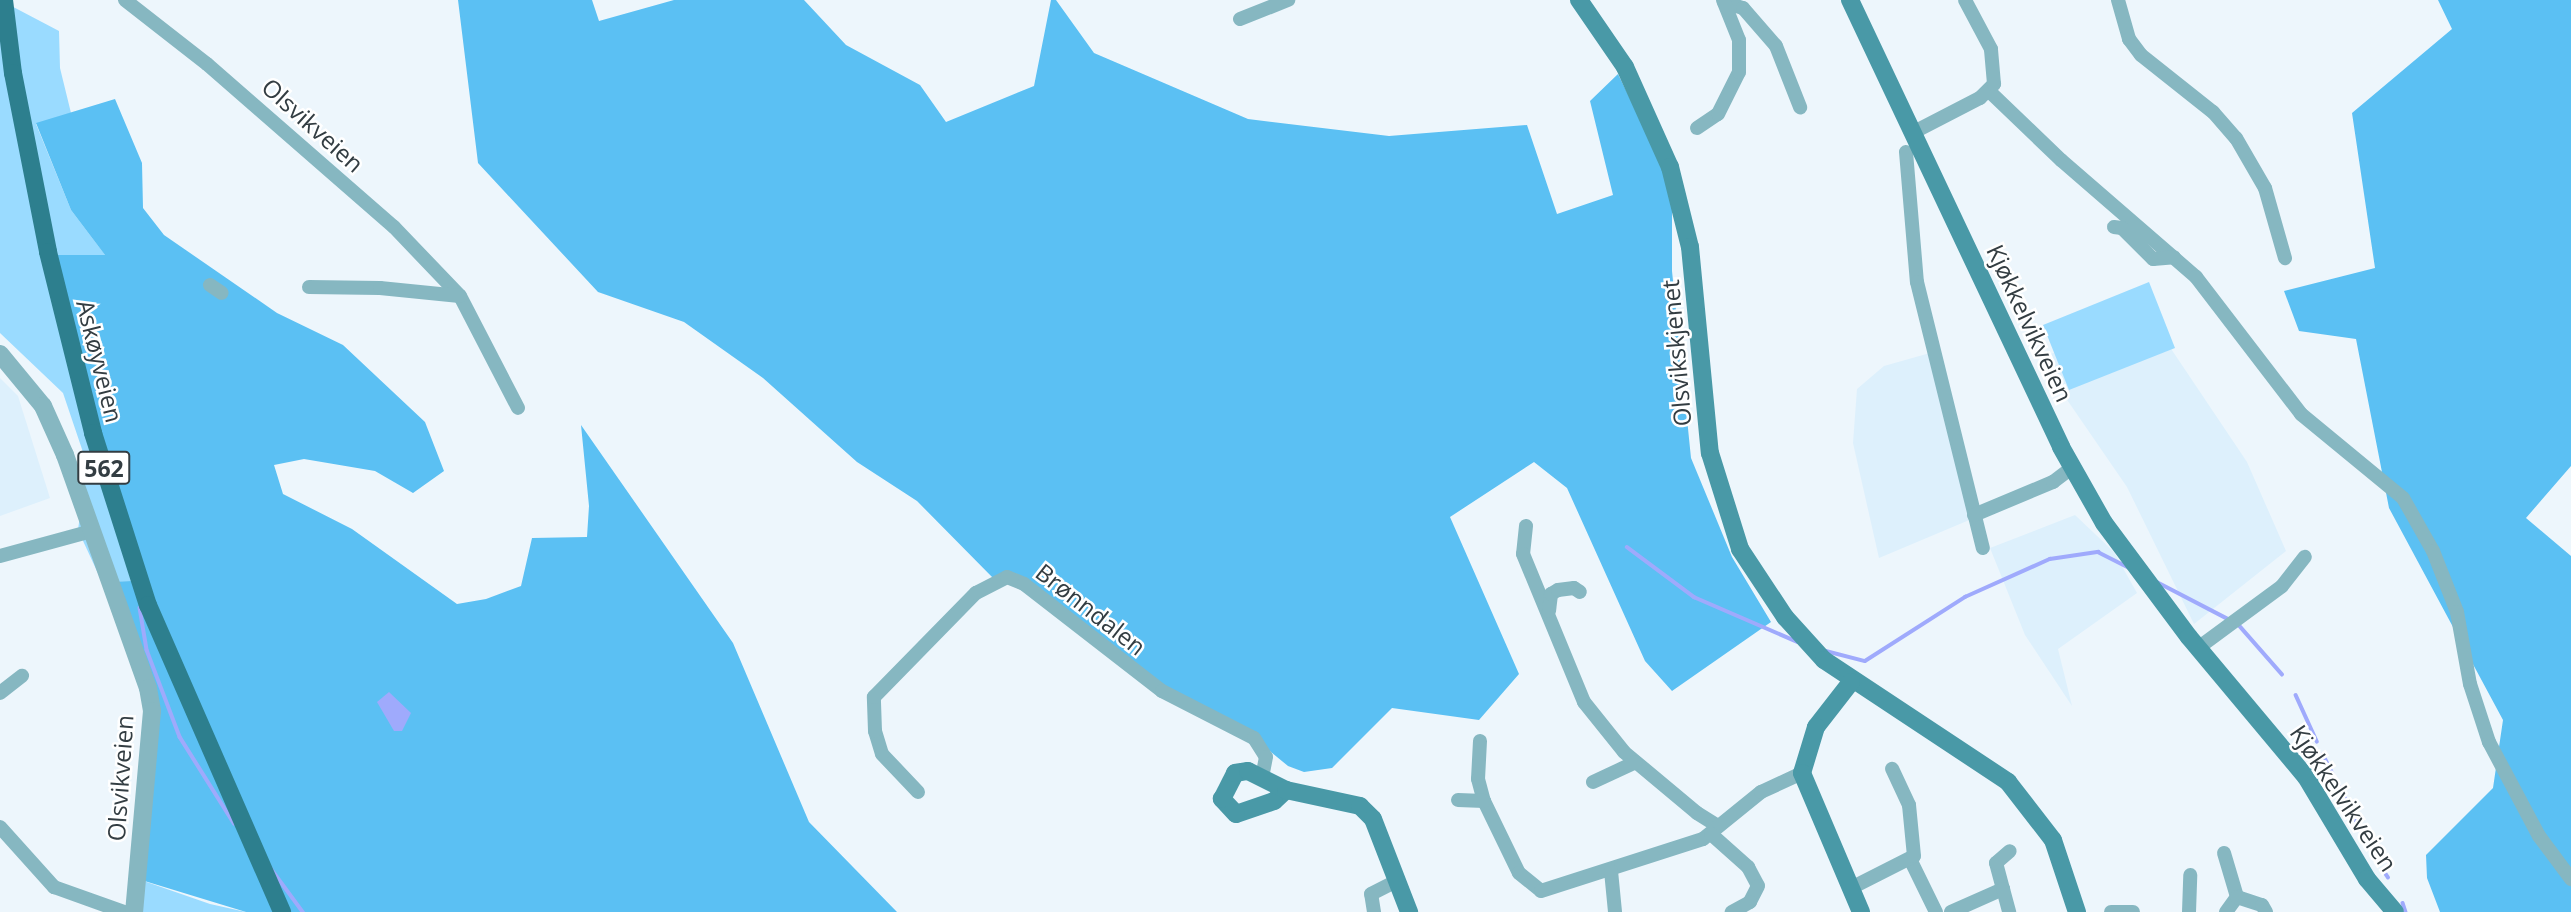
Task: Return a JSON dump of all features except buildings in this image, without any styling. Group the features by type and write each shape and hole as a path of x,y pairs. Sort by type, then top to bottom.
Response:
{"main road":[{"name":"Askøyveien","path":"4,0 13,73 48,252 93,433 153,617 282,912"},
{"name":"Olsvikskjenet","path":"1579,0 1625,67 1670,167 1690,247 1710,453 1740,549 1801,637 1851,682 2008,782 2053,840 2065,864 2077,912"},
{"name":"Kjøkkelvikveien","path":"1850,0 2073,467 2139,574 2306,777 2367,880 2395,912"},
{"path":"1851,682 1816,727 1802,773 1853,887 1861,912"},
{"path":"1286,790 1274,801 1247,812 1230,813 1222,799 1235,773 1248,771 1286,790 1346,800 1367,812 1409,912"}],"street":[{"name":"Olsvikveien","path":"125,0 207,64 394,227 460,296 518,408"},
{"path":"1240,19 1288,0"},
{"path":"1913,132 1989,91 1995,62 1965,0"},
{"path":"2118,0 2129,39 2141,55 2213,112 2236,138 2265,188 2285,258"},
{"path":"1724,1 1743,8 1776,46 1800,107"},
{"path":"1697,128 1718,114 1740,72 1739,40 1724,1"},
{"path":"1989,91 2061,160 2174,257 2220,304 2301,414 2390,485 2415,514 2457,612 2470,684 2489,742 2539,836 2571,879"},
{"path":"1906,152 1917,282 1973,495 1973,515 1983,548"},
{"path":"2114,227 2122,228 2153,260 2174,257"},
{"path":"309,287 460,296"},
{"name":"Olsvikveien","path":"0,354 43,406 134,645 152,710 134,912"},
{"path":"1973,515 2053,482 2073,467"},
{"path":"1526,526 1523,554 1549,611 1584,702 1636,762 1715,830 1748,867 1758,886 1750,902 1732,912"},
{"path":"0,556 92,531"},
{"path":"2198,648 2282,586 2305,557"},
{"name":"Brønndalen","path":"918,792 882,754 875,731 874,697 976,593 1007,577 1024,584 1162,691 1254,738 1266,757 1262,778"},
{"path":"1549,611 1550,594 1565,587 1580,592"},
{"path":"0,693 22,676"},
{"path":"1480,741 1478,779 1484,801 1520,873 1535,888 1548,891 1611,872 1715,830 1761,792 1802,773"},
{"path":"1593,782 1636,762"},
{"path":"1853,887 1910,859 1916,850 1915,833 1892,769"},
{"path":"1458,800 1484,801"},
{"path":"0,827 54,887 124,912"},
{"path":"2009,912 1996,866 2010,851"},
{"path":"2224,853 2237,897"},
{"path":"1910,859 1936,912"},
{"path":"1611,872 1615,912"},
{"path":"2189,912 2190,875"},
{"path":"1374,912 1371,894 1395,882"},
{"path":"1951,912 2003,889"},
{"path":"2226,912 2237,897"},
{"path":"2237,897 2262,905 2266,912"},
{"path":"2111,912 2133,912"}],"shaded area":[{"path":"0,0 59,31 60,68 71,113 36,124 71,210 118,272 132,581 102,582 78,530 87,464 63,393 0,333"},
{"path":"458,0 592,0 599,21 674,0 804,0 846,45 920,85 946,122 1034,86 1051,0 1056,0 1094,53 1248,119 1389,136 1527,125 1557,214 1613,195 1590,101 1618,74 1661,162 1672,199 1672,271 1691,458 1732,557 1771,622 1672,691 1645,661 1567,488 1534,462 1450,517 1519,674 1479,720 1392,708 1332,768 1304,772 1288,766 1254,738 1201,714 1024,584 995,580 917,501 857,462 763,378 684,322 598,292 478,163"},
{"path":"2438,0 2571,0 2571,466 2526,518 2571,556 2571,912 2440,912 2427,878 2426,855 2493,788 2503,720 2389,508 2356,339 2299,331 2284,291 2375,268 2352,113 2452,29"},
{"path":"115,99 142,163 143,208 164,235 277,313 343,345 425,422 444,471 413,493 375,471 304,459 274,465 283,494 352,529 457,604 486,599 521,586 532,538 587,537 589,506 581,425 733,643 809,822 897,912 246,912 138,879 156,703 102,582 132,581 44,255 105,255 71,210 36,123"},
{"path":"2149,282 2175,348 2069,390 2043,325"},
{"path":"2147,313 2247,462 2286,551 2194,624 2127,487 2039,359"},
{"path":"1930,353 1974,518 1879,558 1853,443 1857,389 1884,366"},
{"path":"0,378 18,396 50,498 0,516"},
{"path":"2075,515 2114,552 2137,593 2058,649 2072,706 2025,635 1990,548"},
{"path":"389,692 411,713 402,731 394,731 377,702"},
{"path":"138,879 210,904 246,912 136,912"}],"waterway":[{"path":"1627,547 1694,597 1798,642"},
{"path":"1826,651 1865,661 1965,597 2050,559 2098,552 2129,568"},
{"path":"2157,582 2228,619"},
{"path":"140,608 147,650 180,737 234,823"},
{"path":"2238,624 2282,674"},
{"path":"2296,695 2317,741"},
{"path":"2323,754 2357,822"},
{"path":"270,867 303,912"},
{"path":"2403,903 2406,912"}]}
